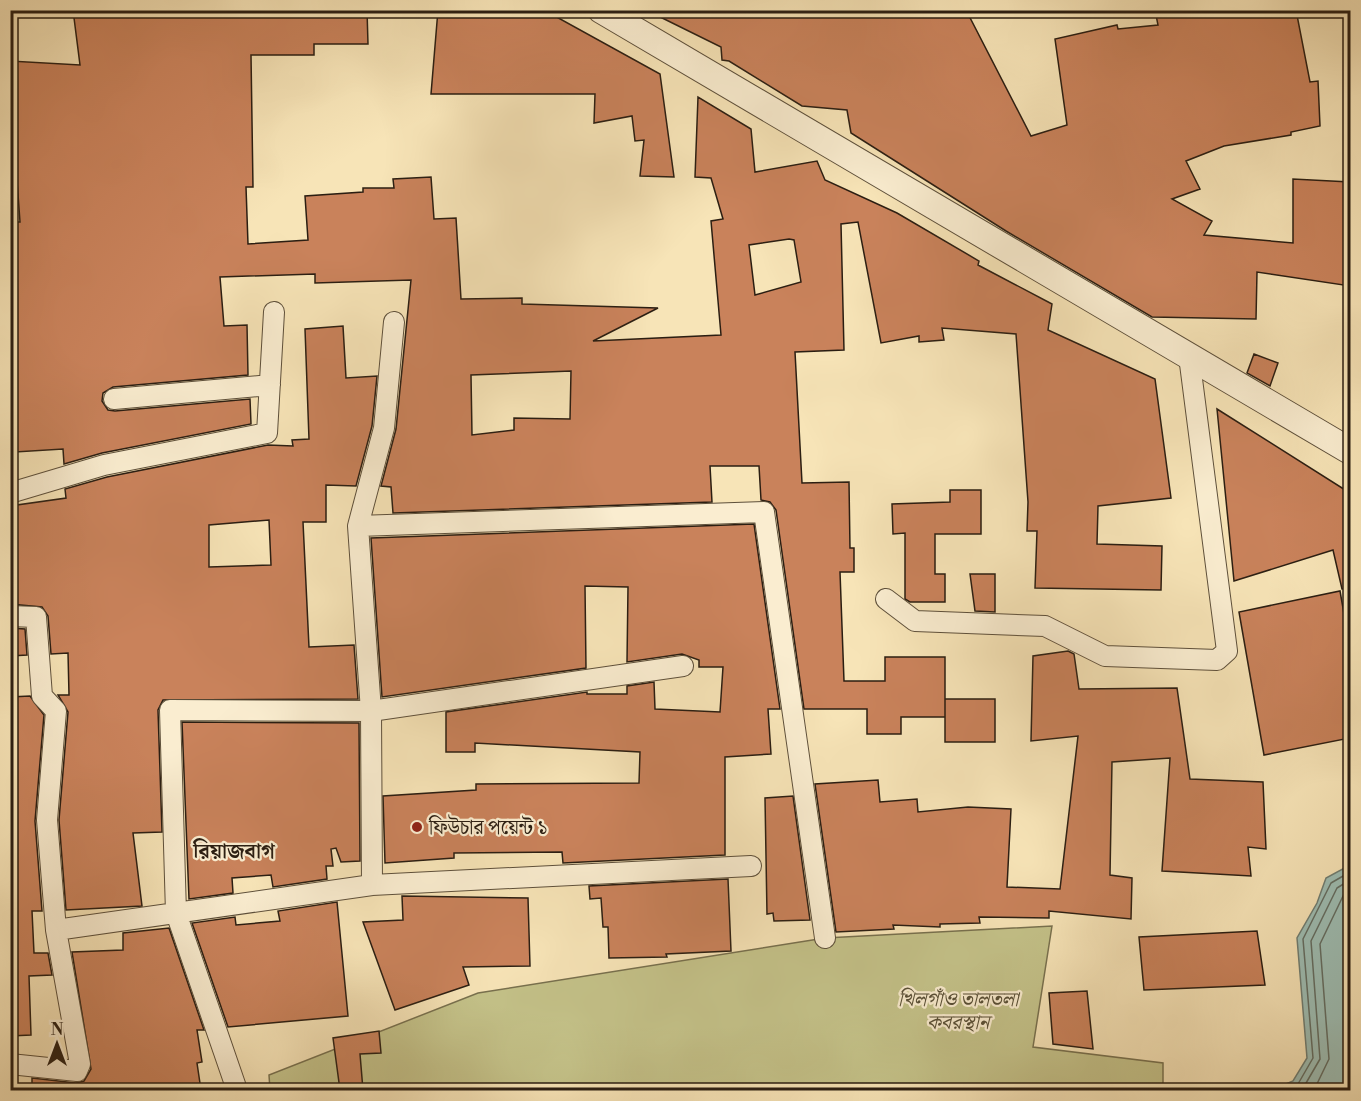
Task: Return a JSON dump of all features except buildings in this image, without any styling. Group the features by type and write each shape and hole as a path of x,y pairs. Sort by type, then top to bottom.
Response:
{"street":[{"path":"601,10 1350,451"},
{"path":"10,493 104,465 267,433 274,312"},
{"path":"372,885 371,711 358,526 384,428 394,322"},
{"path":"886,599 915,621 1045,626 1105,656 1217,660 1227,651 1189,356"},
{"path":"114,399 270,386"},
{"path":"358,526 764,512 825,938"},
{"path":"10,616 36,617 42,696 56,711 47,820 56,930 80,1069 77,1071 10,1064"},
{"path":"237,1090 176,913 170,710 371,711 683,666"},
{"path":"56,930 372,885 752,866"}],"green space":[{"name":"খিলগাঁও তালতলা কবরস্থান","path":"1052,926 1033,1047 1163,1063 1163,1090 270,1090 269,1075 478,993 825,938"}],"water":[{"path":"1350,865 1350,1090 1272,1090 1293,1081 1307,1058 1297,938 1317,903 1326,878"}],"place":[{"name":"ফিউচার পয়েন্ট ১","path":"417,827"}],"district":[{"name":"রিয়াজবাগ","path":"234,851"}]}
